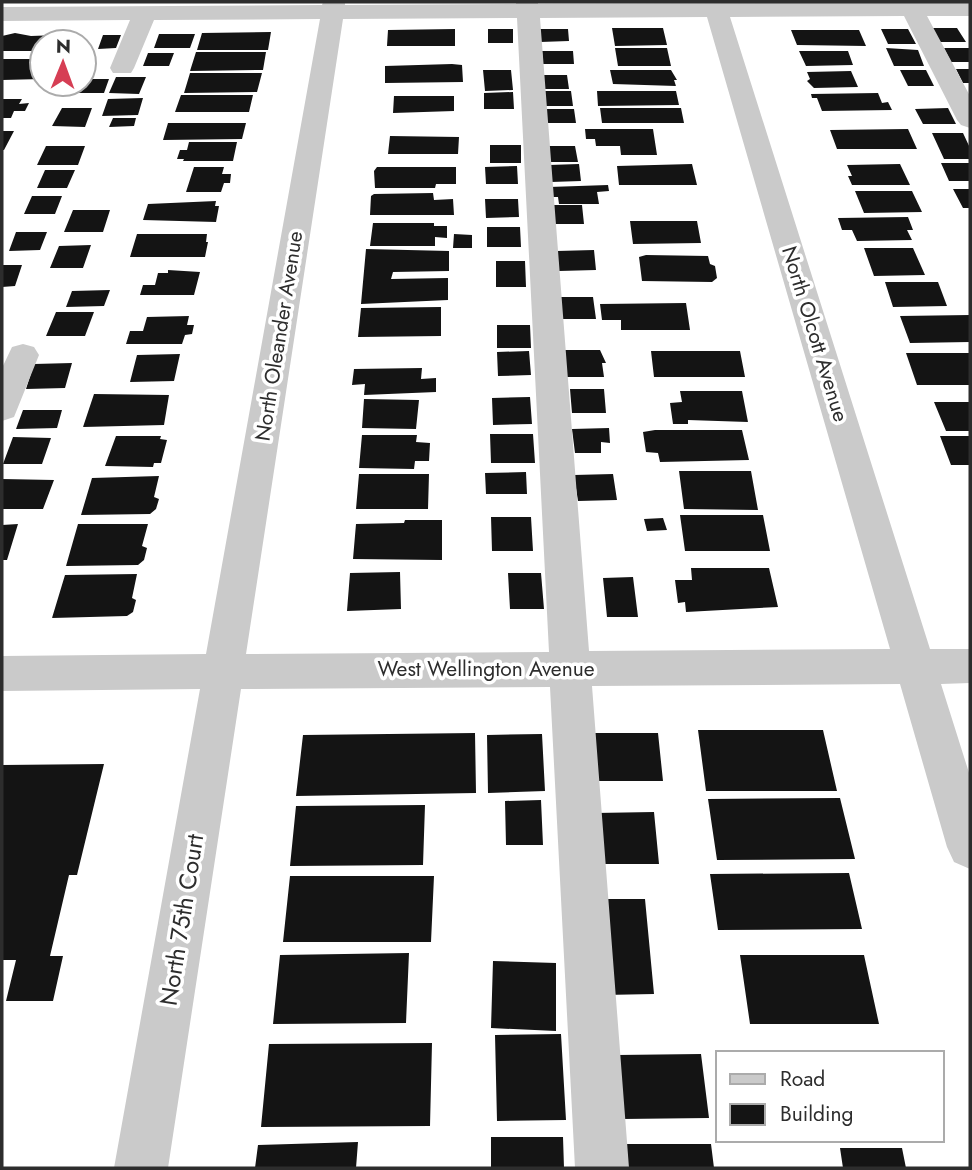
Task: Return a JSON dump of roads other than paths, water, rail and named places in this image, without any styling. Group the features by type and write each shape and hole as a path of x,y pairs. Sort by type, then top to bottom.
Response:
{"street":[{"path":"527,6 568,668 603,1168"},
{"path":"2,14 333,7 716,6 970,9"},
{"name":"North Olcott Avenue","path":"716,6 970,847"},
{"name":"North Oleander Avenue","path":"223,671 333,7"},
{"path":"912,9 970,120"},
{"path":"122,68 145,13"},
{"path":"2,409 23,355"},
{"name":"West Wellington Avenue","path":"2,673 970,666"},
{"name":"North 75th Court","path":"141,1168 223,671"}]}
